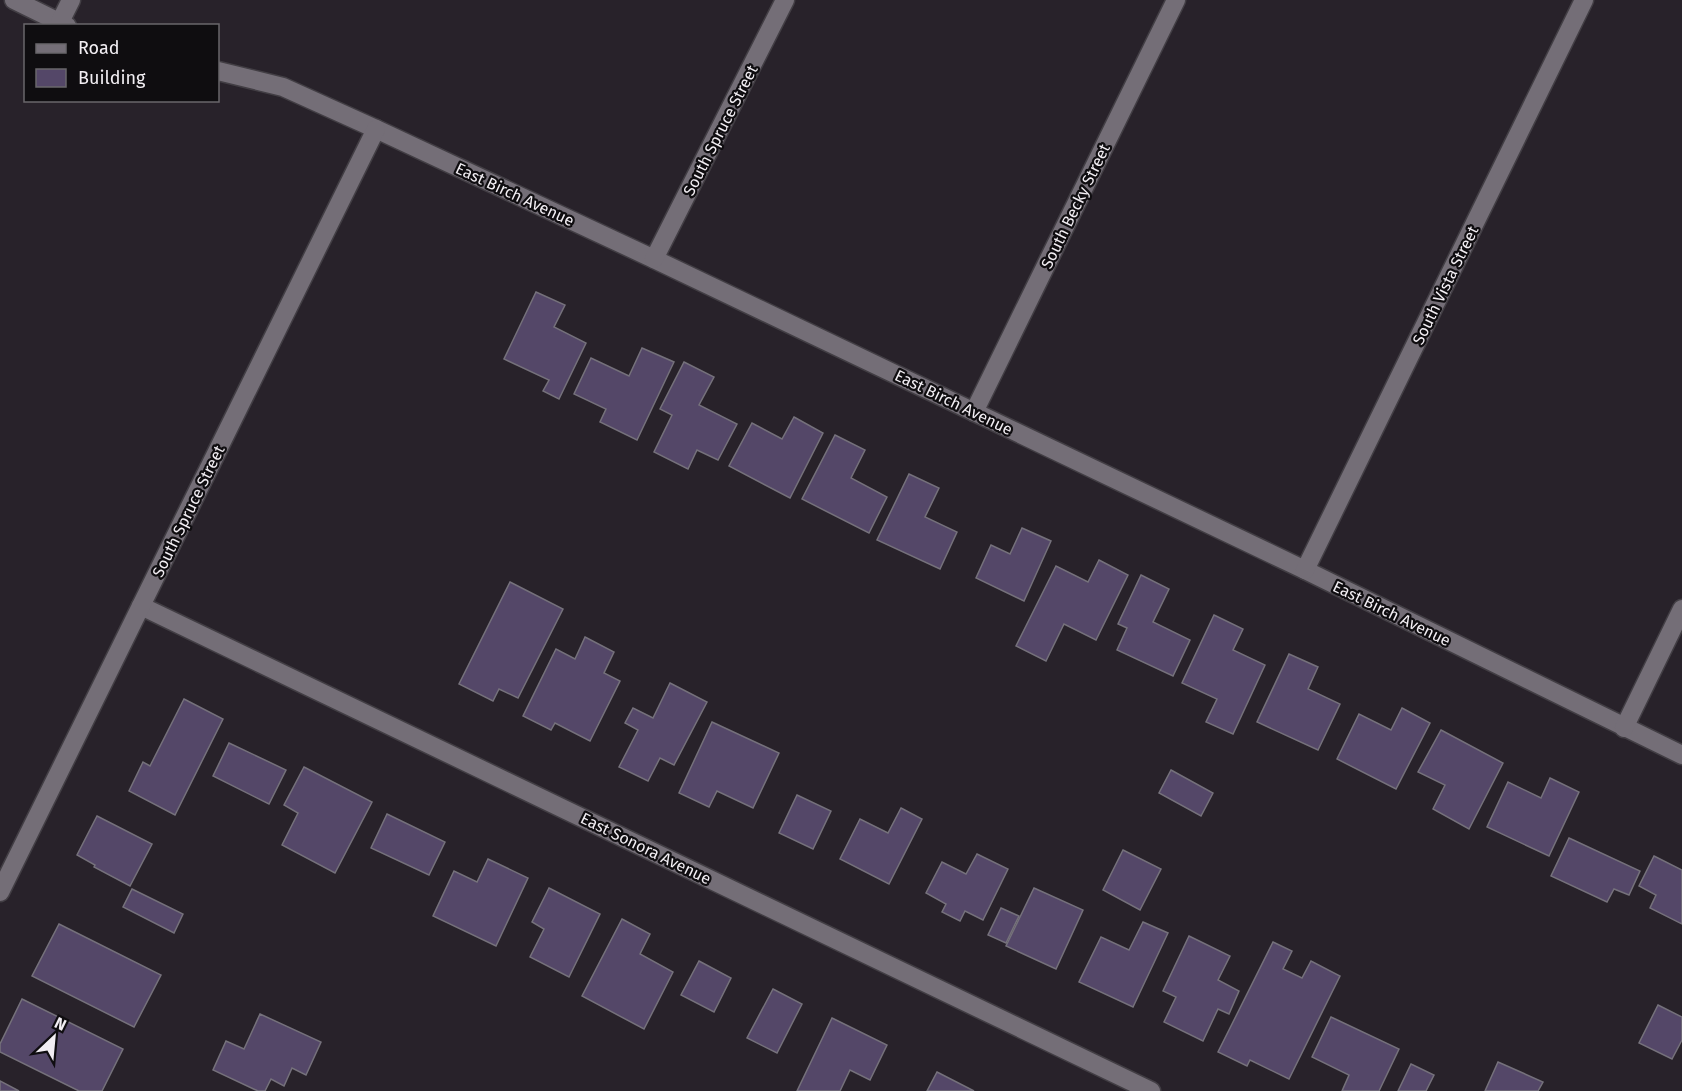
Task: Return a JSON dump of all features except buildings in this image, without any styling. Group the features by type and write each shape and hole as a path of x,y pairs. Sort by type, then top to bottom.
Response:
{"street":[{"path":"15,0 63,24 71,0"},
{"name":"South Spruce Street","path":"654,260 785,0"},
{"name":"South Becky Street","path":"974,412 1176,0"},
{"name":"South Vista Street","path":"1305,570 1584,0"},
{"name":"East Birch Avenue","path":"219,71 283,87 376,129 1305,570 1682,755"},
{"name":"South Spruce Street","path":"0,892 376,129"},
{"name":"East Sonora Avenue","path":"141,606 1151,1091"},
{"path":"1624,728 1682,609"}]}
